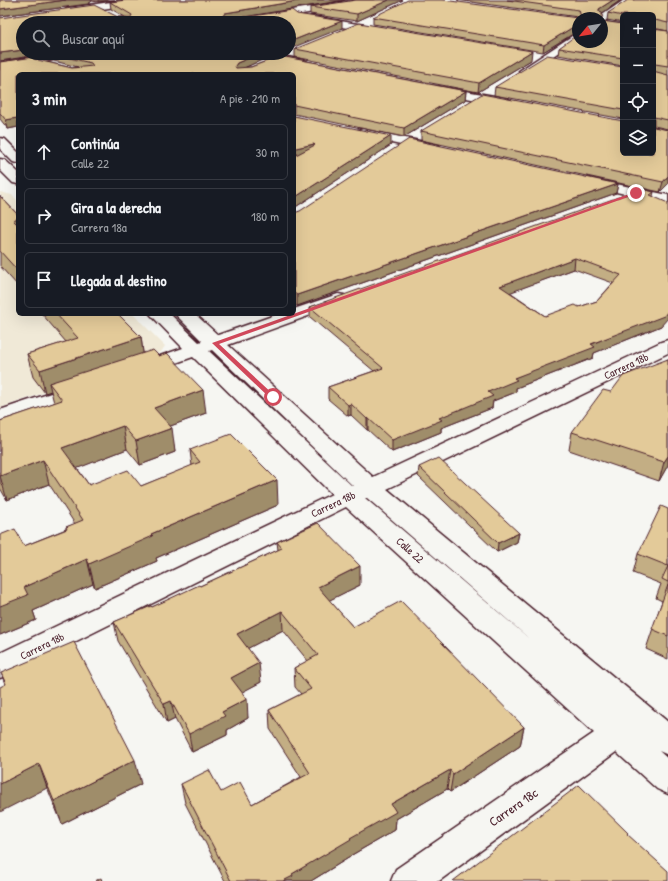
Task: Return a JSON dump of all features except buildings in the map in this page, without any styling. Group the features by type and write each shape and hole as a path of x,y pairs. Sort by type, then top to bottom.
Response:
{"street":[{"path":"83,0 108,13"},
{"path":"59,12 143,0"},
{"path":"608,19 630,0"},
{"path":"297,16 373,1"},
{"path":"275,16 373,1"},
{"path":"297,16 388,32"},
{"path":"335,35 371,20"},
{"path":"512,78 550,59 572,40"},
{"path":"529,56 550,59"},
{"path":"0,61 16,58"},
{"path":"0,66 28,60 58,67"},
{"path":"264,65 276,60"},
{"path":"284,60 318,66"},
{"path":"426,87 516,104"},
{"path":"467,106 493,90"},
{"path":"348,130 445,151"},
{"path":"394,151 420,134"},
{"path":"0,142 16,157"},
{"path":"0,163 16,178"},
{"path":"575,179 668,199"},
{"path":"0,185 16,181"},
{"path":"606,203 636,193"},
{"path":"296,314 350,295"},
{"name":"Calle 22","path":"161,316 206,347 617,734 668,779"},
{"name":"Calle 22","path":"185,316 206,347"},
{"path":"129,373 292,316"},
{"name":"Carrera 18b","path":"0,666 359,492 668,346"},
{"path":"0,417 98,384"},
{"name":"Calle 22","path":"359,492 668,741"},
{"name":"Carrera 18c","path":"410,881 617,734"}],"shaded area":[{"path":"0,192 12,195 16,199 16,316 135,316 165,346 161,352 0,408"}],"route":[{"path":"273,397 215,343 636,193"}]}
